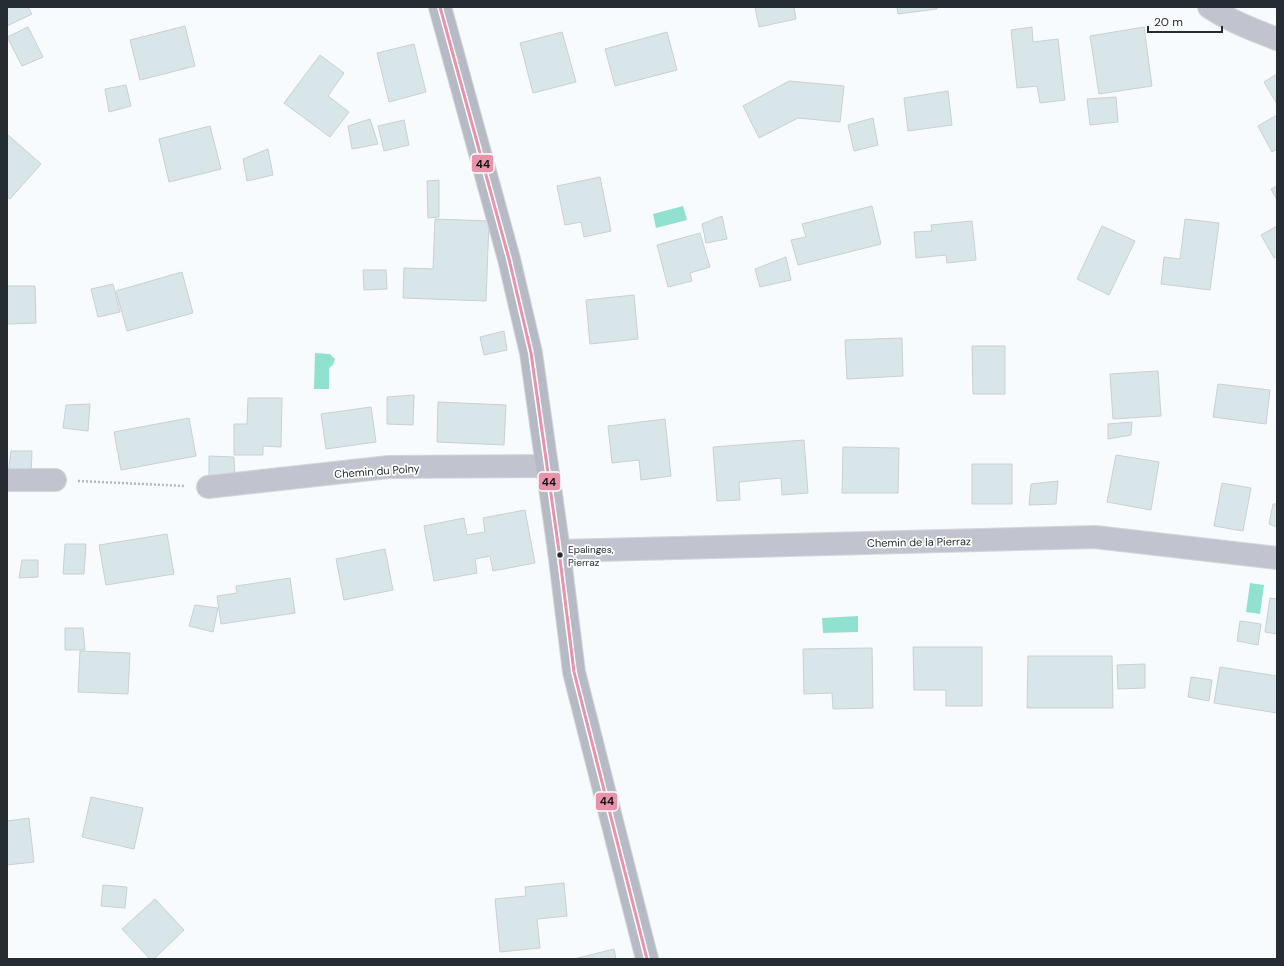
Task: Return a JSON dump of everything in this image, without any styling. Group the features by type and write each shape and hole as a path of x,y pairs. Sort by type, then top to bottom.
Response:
{"street":[{"path":"440,7 509,259 531,353 559,551 574,672 647,959"},
{"path":"1209,7 1252,30 1277,39"},
{"name":"Chemin du Polny","path":"208,487 389,467 547,466"},
{"path":"7,480 55,480"},
{"name":"Chemin de la Pierraz","path":"559,551 1095,537 1277,558"}],"path":[{"path":"55,480 208,487"}],"shaded area":[{"path":"683,206 687,220 656,228 653,214"},
{"path":"315,353 330,354 335,359 333,365 329,368 329,389 314,389"},
{"path":"1250,583 1264,585 1260,614 1246,612"},
{"path":"858,616 858,632 823,633 822,618"}],"building":[{"path":"7,7 28,7 32,14 7,26"},
{"path":"755,7 794,7 796,19 759,27"},
{"path":"897,7 937,7 937,9 898,14"},
{"path":"185,26 195,66 140,80 130,40"},
{"path":"28,27 43,57 22,66 7,37"},
{"path":"1032,27 1033,42 1058,39 1065,100 1040,103 1037,86 1017,88 1011,30"},
{"path":"1144,27 1152,86 1099,94 1090,36"},
{"path":"562,32 576,82 533,93 520,43"},
{"path":"667,32 677,70 615,86 605,49"},
{"path":"414,44 426,92 389,102 377,53"},
{"path":"320,55 344,73 328,96 349,112 330,137 284,103"},
{"path":"1277,74 1277,104 1264,82"},
{"path":"789,81 844,86 840,122 798,118 759,138 743,106"},
{"path":"126,85 131,106 109,112 105,89"},
{"path":"948,91 952,125 908,131 904,98"},
{"path":"1116,97 1118,122 1090,125 1087,99"},
{"path":"1277,115 1277,149 1272,152 1258,126"},
{"path":"873,118 878,145 854,151 848,125"},
{"path":"370,119 378,144 352,149 348,126"},
{"path":"404,120 409,145 384,151 378,126"},
{"path":"210,126 221,169 169,182 159,139"},
{"path":"7,134 41,164 10,199 7,197"},
{"path":"268,149 273,175 247,181 243,159"},
{"path":"600,177 611,231 584,237 581,222 565,225 557,186"},
{"path":"439,180 439,217 428,218 427,181"},
{"path":"1277,186 1277,200 1271,189"},
{"path":"872,206 881,244 798,265 791,240 806,237 802,224"},
{"path":"722,216 727,239 706,243 702,224"},
{"path":"435,219 489,221 486,301 403,298 404,268 433,269"},
{"path":"1185,219 1219,223 1210,290 1161,284 1164,257 1180,259"},
{"path":"972,221 976,260 947,263 946,255 916,258 914,232 932,231 931,225"},
{"path":"1102,226 1135,241 1109,295 1077,279"},
{"path":"1277,226 1277,257 1274,258 1261,235"},
{"path":"700,233 710,267 690,273 692,281 668,287 657,245"},
{"path":"786,257 791,280 760,287 755,269"},
{"path":"363,270 386,270 387,289 364,290"},
{"path":"182,272 193,313 127,331 116,291"},
{"path":"113,284 120,312 98,317 91,289"},
{"path":"7,286 35,286 36,323 7,324"},
{"path":"634,295 638,339 590,344 586,300"},
{"path":"504,331 507,350 484,355 480,337"},
{"path":"902,338 903,376 847,379 845,340"},
{"path":"972,346 1005,346 1005,394 973,394"},
{"path":"1158,371 1161,416 1113,419 1110,374"},
{"path":"1218,384 1270,390 1266,424 1213,417"},
{"path":"414,395 413,425 387,424 387,397"},
{"path":"248,398 282,398 281,447 263,446 263,455 234,455 234,424 247,424"},
{"path":"438,402 506,405 504,445 437,442"},
{"path":"90,404 88,431 63,428 66,405"},
{"path":"371,407 376,442 326,449 321,414"},
{"path":"189,418 196,456 121,470 114,432"},
{"path":"665,419 671,476 641,480 639,460 612,463 608,426"},
{"path":"1132,422 1131,435 1108,439 1108,424"},
{"path":"804,440 808,493 782,495 781,478 739,482 740,500 717,501 713,447"},
{"path":"843,447 899,448 898,493 842,493"},
{"path":"11,451 32,451 31,475 8,474"},
{"path":"1116,455 1159,462 1151,510 1107,502"},
{"path":"209,456 234,457 235,480 209,477"},
{"path":"972,464 1012,464 1012,504 972,504"},
{"path":"1058,481 1056,504 1029,505 1031,484"},
{"path":"1222,483 1251,488 1243,531 1214,526"},
{"path":"1273,504 1277,504 1277,527 1269,524"},
{"path":"525,510 535,563 493,571 490,556 475,559 477,573 434,581 424,526 464,518 467,535 485,532 483,518"},
{"path":"167,534 174,574 106,585 99,545"},
{"path":"65,544 86,544 84,574 63,574"},
{"path":"385,549 393,590 344,600 336,559"},
{"path":"22,560 38,560 38,577 19,578"},
{"path":"290,578 295,613 221,624 217,596 237,593 236,586"},
{"path":"1270,598 1277,599 1277,634 1265,632"},
{"path":"195,605 218,608 213,632 189,626"},
{"path":"1240,621 1261,624 1258,645 1237,641"},
{"path":"65,628 83,628 85,650 65,650"},
{"path":"913,647 982,647 982,706 946,706 946,690 914,690"},
{"path":"872,648 873,708 833,709 832,693 804,694 803,649"},
{"path":"80,651 130,653 128,694 78,692"},
{"path":"1028,656 1112,656 1113,708 1027,708"},
{"path":"1145,664 1145,688 1118,689 1117,665"},
{"path":"1220,667 1277,676 1277,713 1214,703"},
{"path":"1191,677 1212,680 1209,701 1188,697"},
{"path":"91,797 143,808 134,849 82,837"},
{"path":"29,818 34,862 7,865 7,821"},
{"path":"564,883 567,916 537,919 540,948 500,952 495,899 526,896 525,887"},
{"path":"103,885 127,887 125,908 101,906"},
{"path":"155,899 184,930 154,959 150,959 122,929"},
{"path":"614,949 616,959 574,959"}],"transit line":[{"name":"44","path":"440,7 509,259 531,353 559,551 574,672 647,959"}],"place":[{"name":"Epalinges, Pierraz","path":"560,555"}]}
